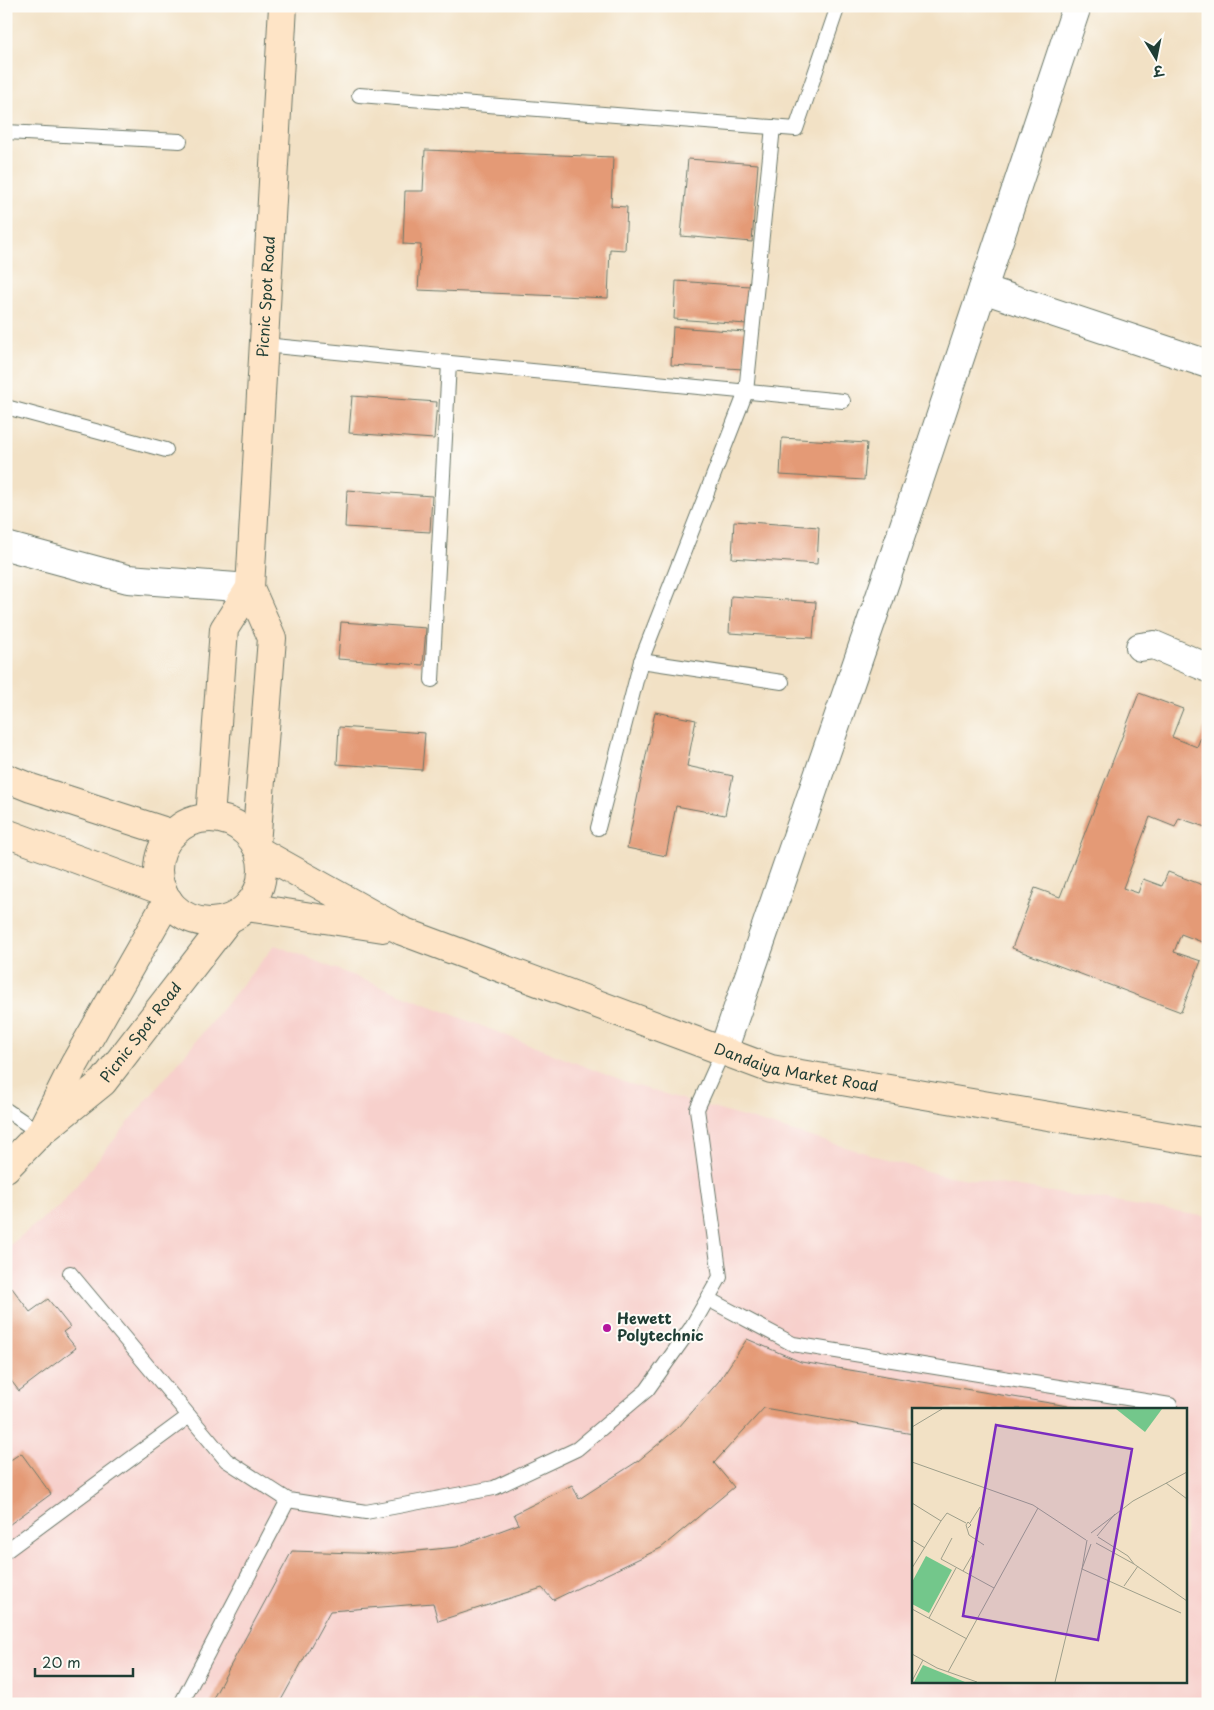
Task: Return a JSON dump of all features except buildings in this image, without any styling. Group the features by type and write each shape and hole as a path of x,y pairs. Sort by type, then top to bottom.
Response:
{"street":[{"name":"Picnic Spot Road","path":"257,848 272,638 250,588 283,6"},
{"path":"722,1051 894,556 1078,6"},
{"path":"983,289 1208,364"},
{"path":"6,546 128,579 250,588"},
{"name":"Picnic Spot Road","path":"210,818 224,629 250,588"},
{"path":"1140,647 1154,645 1208,668"},
{"path":"6,778 172,834"},
{"path":"238,913 256,895 261,881 262,866 257,848 247,834 236,825 224,820 210,818 190,822 172,834 163,850 158,867 159,880 165,895 177,910 189,918 208,921 238,913 402,931"},
{"path":"6,833 165,895"},
{"path":"257,848 402,931"},
{"name":"Picnic Spot Road","path":"40,1133 74,1065 165,895"},
{"name":"Picnic Spot Road","path":"6,1168 40,1133 103,1082 238,913"},
{"name":"Dandaiya Market Road","path":"402,931 771,1069 1208,1143"}],"lane":[{"path":"359,95 796,129 838,6"},
{"path":"598,828 641,661 746,392 773,127"},
{"path":"6,132 180,141"},
{"path":"264,345 843,401"},
{"path":"432,680 449,363"},
{"path":"6,407 166,450"},
{"path":"641,661 782,682"},
{"path":"70,1273 226,1460 288,1500 366,1512 494,1488 577,1449 646,1390 691,1328 720,1277 697,1109 722,1051"},
{"path":"6,1110 40,1133"},
{"path":"708,1298 793,1344 1170,1405"},
{"path":"6,1551 189,1416"},
{"path":"181,1704 288,1500"}],"shaded area":[{"name":"Hewett Polytechnic","path":"275,945 627,1083 937,1174 1208,1217 1208,1704 6,1704 6,1248 61,1204"}],"place":[{"name":"Hewett Polytechnic","path":"607,1328"}]}
